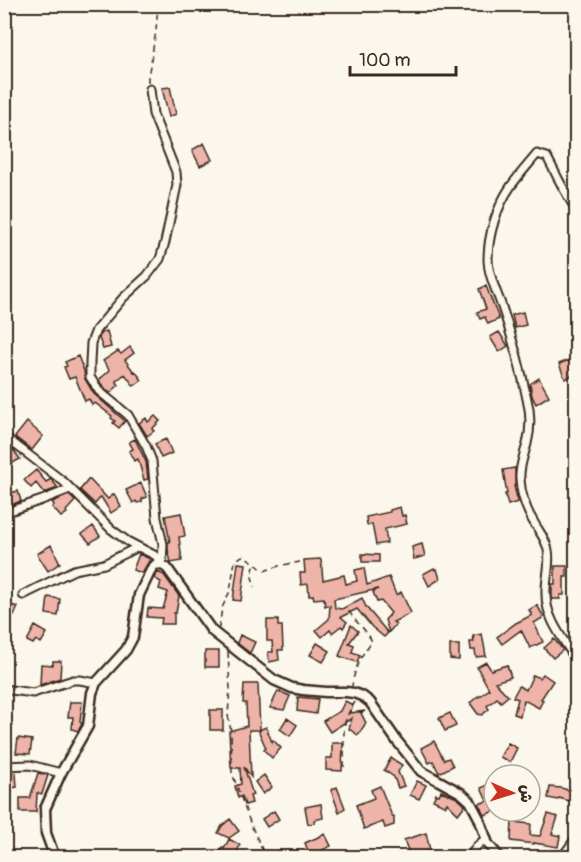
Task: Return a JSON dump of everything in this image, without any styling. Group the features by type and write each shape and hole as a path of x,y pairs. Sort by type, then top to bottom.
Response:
{"street":[{"path":"150,89 153,114 176,172 177,185 160,259 96,330 91,343 90,377 99,391 128,415 152,461 157,518 163,544 162,565"},
{"path":"576,210 547,157 537,154 511,187 502,203 492,233 488,261 512,340 530,413 528,441 520,470 523,498 529,514 545,538 549,551 546,596 548,610 554,625 576,660"},
{"path":"4,436 70,489 111,529 156,556 162,565"},
{"path":"4,513 70,489"},
{"path":"23,595 74,570 104,564 138,547"},
{"path":"55,858 46,832 45,808 61,773 88,726 92,693 96,682 126,650 134,637 139,594 142,585 156,564 167,568 212,631 274,680 292,688 327,693 351,693 362,696 370,702 421,771 471,801 491,849 500,858"},
{"path":"4,689 33,693 73,680 96,682"},
{"path":"4,766 30,765 61,773"},
{"path":"564,858 576,838"},
{"path":"470,858 476,847 486,839"}],"path":[{"path":"150,89 148,77 158,4"},
{"path":"216,634 220,625 222,608 230,591 236,561 242,556 250,558 264,571 300,562"},
{"path":"255,565 252,577 255,587"},
{"path":"349,611 372,642 366,647 354,675 351,693"},
{"path":"229,645 228,715 231,731 232,773 266,858"},
{"path":"344,767 346,719 356,699 362,696"}],"building":[{"path":"170,87 176,114 169,117 162,88"},
{"path":"204,143 212,160 200,166 192,150"},
{"path":"486,286 499,319 488,324 485,317 480,319 477,312 486,309 479,289"},
{"path":"523,312 526,325 515,328 512,315"},
{"path":"107,331 111,347 103,349 99,338 101,333"},
{"path":"499,332 508,346 499,352 490,337"},
{"path":"130,347 134,353 125,360 142,380 134,386 125,374 116,381 119,385 110,393 99,380 110,370 103,361 118,351 121,354"},
{"path":"78,356 85,379 94,394 125,421 119,428 113,423 115,421 111,418 112,416 95,403 92,405 89,399 85,401 75,377 69,379 64,367 67,366 65,362"},
{"path":"569,360 575,374 565,379 559,364"},
{"path":"539,378 549,396 536,404 530,384"},
{"path":"155,416 160,421 152,429 154,431 147,436 139,423 146,418 148,422"},
{"path":"27,422 43,436 32,450 15,437"},
{"path":"135,439 146,462 148,479 144,480 138,459 134,461 129,451 133,449 129,442"},
{"path":"166,439 172,453 161,458 155,444"},
{"path":"4,443 20,459 11,464 4,456"},
{"path":"515,468 514,486 518,502 508,505 503,470"},
{"path":"36,470 46,482 51,479 58,488 44,493 36,483 31,488 24,480"},
{"path":"89,479 108,499 114,494 121,506 111,513 101,497 95,504 80,490"},
{"path":"141,483 147,497 142,499 142,502 133,503 126,490"},
{"path":"18,491 21,501 11,505 7,494"},
{"path":"69,495 75,501 66,511 67,513 61,517 52,507 54,505 52,502"},
{"path":"400,507 407,524 385,529 387,543 376,545 372,524 367,525 366,517 390,512"},
{"path":"181,513 185,536 179,537 182,561 171,563 165,516"},
{"path":"93,526 100,536 90,543 82,534"},
{"path":"422,544 425,556 414,559 412,547"},
{"path":"51,545 60,563 48,571 37,554"},
{"path":"139,554 150,559 142,573 133,570"},
{"path":"362,554 379,555 379,562 362,562"},
{"path":"321,559 323,580 344,575 346,584 357,581 355,570 364,568 367,585 389,577 396,595 401,592 411,613 393,622 396,624 389,632 385,620 391,613 381,601 377,602 373,592 378,589 334,599 335,608 342,609 362,598 366,607 388,633 384,637 357,609 341,617 347,622 343,628 341,626 332,633 330,630 322,637 316,630 329,619 330,605 325,606 324,598 314,599 313,595 309,596 308,584 301,585 300,573 305,573 304,560"},
{"path":"238,563 246,564 241,601 233,600"},
{"path":"555,566 567,566 567,577 564,577 564,595 560,595 560,599 552,599"},
{"path":"434,568 437,569 440,579 429,586 423,574"},
{"path":"158,572 164,575 179,596 176,613 174,613 174,624 161,624 162,618 147,617 148,608 163,609 168,592 159,589 161,582 154,578"},
{"path":"48,597 60,599 58,616 46,614"},
{"path":"8,604 18,607 14,616 4,614"},
{"path":"537,605 544,617 534,623 543,642 530,648 521,630 502,644 497,637 532,615 529,610"},
{"path":"267,620 278,620 278,626 282,626 283,650 278,650 279,660 269,662 268,652 273,652 272,641 267,641"},
{"path":"351,625 358,631 349,643 354,645 352,652 360,655 357,662 339,656"},
{"path":"35,626 47,633 41,643 36,640 33,644 27,641"},
{"path":"482,634 486,656 476,657 475,650 471,650 470,642 474,642 473,636"},
{"path":"240,635 255,642 250,653 237,643"},
{"path":"554,639 563,650 553,658 544,648"},
{"path":"317,643 330,651 323,662 310,655"},
{"path":"450,645 459,645 459,660 450,659"},
{"path":"205,651 219,651 219,667 205,667"},
{"path":"53,661 61,661 60,678 40,685 41,664 53,665"},
{"path":"486,662 491,670 507,665 511,677 495,682 508,696 501,702 497,698 487,706 489,709 482,715 478,714 470,703 489,689 477,667"},
{"path":"543,674 553,681 541,699 543,700 539,708 524,700 520,716 514,714 518,699 513,697 519,686 526,690 533,675 540,678"},
{"path":"244,684 258,684 260,730 249,730 251,777 244,767 253,795 250,796 252,803 245,805 242,796 238,798 235,786 241,784 240,768 231,768 229,731 247,726 246,703 243,703"},
{"path":"278,691 290,696 284,710 270,708"},
{"path":"298,697 318,699 316,714 297,711"},
{"path":"345,701 353,705 350,713 365,711 361,713 366,723 358,735 349,729 352,718 330,732 323,721 340,711"},
{"path":"70,702 82,702 80,722 82,724 78,731 72,729 73,717 68,717"},
{"path":"210,710 223,710 223,730 210,730"},
{"path":"450,713 456,726 445,731 439,718"},
{"path":"287,718 297,725 290,736 280,729"},
{"path":"266,727 272,742 273,740 281,748 272,758 264,750 266,748 259,732"},
{"path":"18,738 32,740 30,754 16,753"},
{"path":"434,741 444,760 449,758 453,766 439,773 433,761 429,763 421,748"},
{"path":"332,743 343,743 342,771 326,770 326,758 332,758"},
{"path":"508,743 517,748 510,762 500,757"},
{"path":"391,758 402,765 398,772 404,786 398,788 394,777 384,770"},
{"path":"16,773 17,787 4,789 4,775"},
{"path":"38,773 48,775 42,794 37,793 36,812 20,812 20,798 30,798"},
{"path":"264,775 272,787 263,794 255,782"},
{"path":"417,781 426,785 419,799 410,795"},
{"path":"380,786 392,816 394,816 394,825 385,828 383,822 364,829 356,805 374,798 371,790"},
{"path":"337,787 345,808 339,812 331,790"},
{"path":"550,787 576,792 576,803 559,798 558,800 548,798"},
{"path":"441,791 457,798 465,805 458,814 447,803 446,806 433,800"},
{"path":"321,804 323,818 308,824 305,807"},
{"path":"274,811 279,819 267,827 262,819"},
{"path":"548,814 558,817 552,834 560,836 558,847 511,841 512,823 531,824 530,835 540,836"},
{"path":"230,819 239,831 229,838 218,833"},
{"path":"426,833 430,850 423,853 425,858 411,858 404,840"},
{"path":"325,834 331,846 310,856 305,843"},
{"path":"229,839 240,845 234,858 217,858 222,847 224,849"}]}
